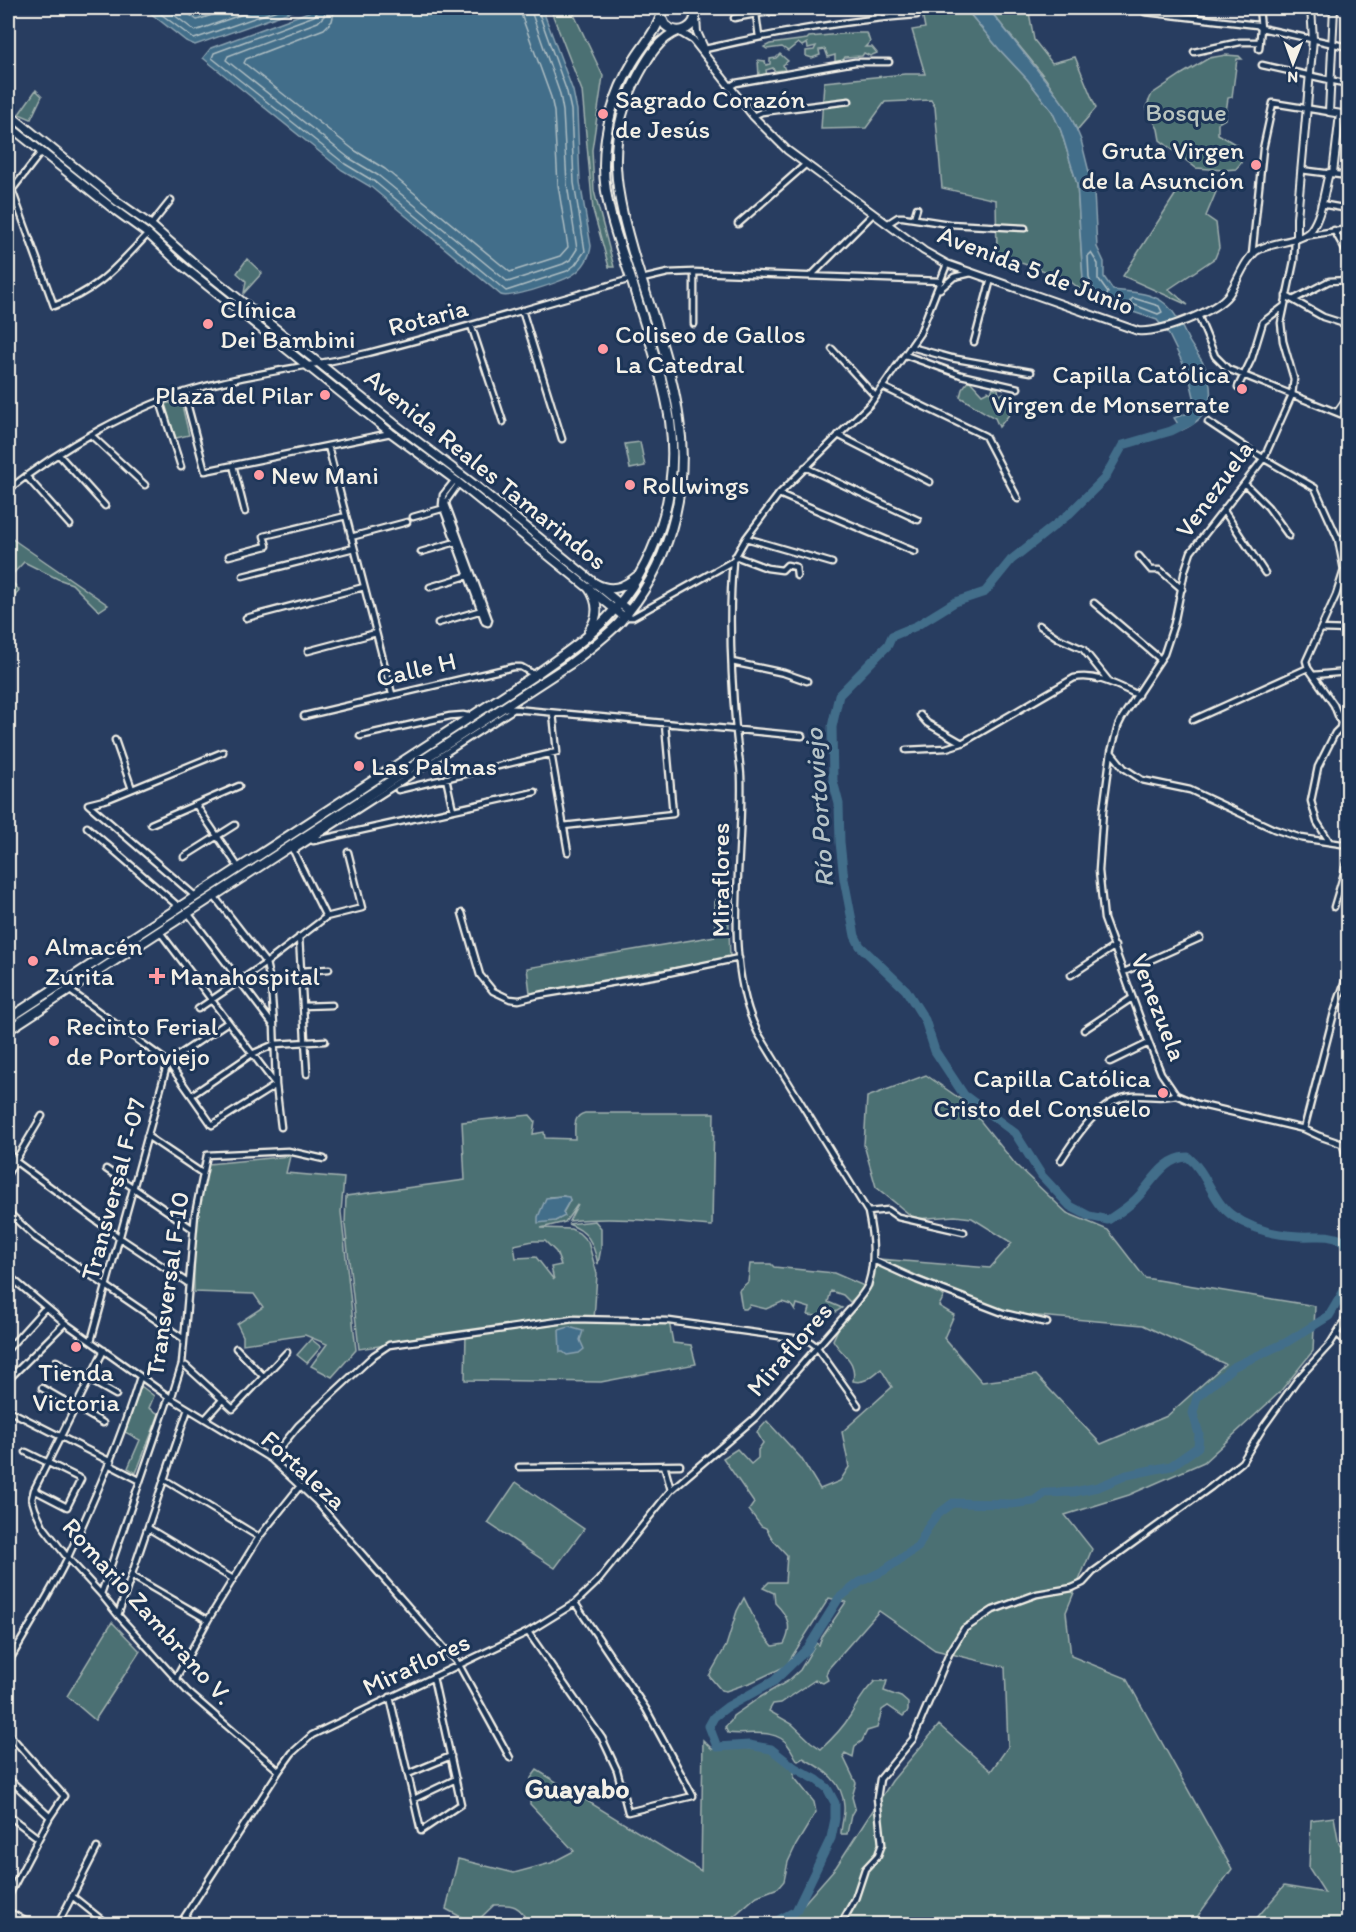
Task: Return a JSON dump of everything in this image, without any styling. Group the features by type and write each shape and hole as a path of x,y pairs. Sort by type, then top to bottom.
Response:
{"main road":[{"path":"8,1030 214,896 406,776 583,654 626,614 654,572 668,540 682,475 682,440 676,401 618,195 615,165 617,137 625,105 642,67 662,41 678,31 687,29 696,18 697,8"},
{"path":"662,10 665,25 678,31"},
{"path":"8,1018 536,675 575,646 617,606 643,569 659,533 668,500 672,466 672,437 662,385 607,195 604,166 606,136 613,105 634,59 657,26 662,10"},
{"name":"Avenida Reales Tamarindos","path":"8,113 118,202 151,225 194,263 395,424 475,485 592,586"},
{"name":"Avenida Reales Tamarindos","path":"8,125 148,234 188,270 391,433 626,614"},
{"path":"27,140 33,133"},
{"path":"188,270 194,263"},
{"path":"575,646 591,628 596,618 597,604 592,586 606,589 620,587 631,581 643,569"},
{"path":"164,917 170,925"}],"street":[{"path":"734,18 798,8"},
{"path":"878,8 879,17"},
{"path":"1258,8 1259,49"},
{"name":"Venezuela","path":"1311,8 1313,39 1301,170 1298,238 1283,307 1281,330 1294,379 1292,395 1264,458 1191,552 1174,624 1164,654 1118,726 1111,752 1103,811 1099,871 1104,919 1161,1073 1176,1095 1197,1104 1304,1129 1346,1146"},
{"path":"1329,112 1334,8"},
{"path":"1145,12 1259,27 1348,47"},
{"path":"756,14 759,37"},
{"path":"705,50 759,37 879,17 917,15"},
{"path":"696,18 697,32 717,71"},
{"path":"678,31 693,40 717,71"},
{"path":"1194,52 1240,42 1260,42"},
{"path":"729,87 736,83 855,62 889,62"},
{"path":"1262,65 1348,84"},
{"name":"Avenida 5 de Junio","path":"717,71 753,116 787,150 924,251 947,264 1138,331 1156,329 1196,316"},
{"path":"753,116 762,112 849,101"},
{"path":"1348,115 1273,103 1263,149 1252,255 1224,301 1215,308 1196,316 1219,361 1228,369 1348,417"},
{"path":"1298,238 1313,227 1321,204 1331,173 1340,114"},
{"path":"42,151 12,190 54,306 93,288 148,234"},
{"path":"738,224 806,165"},
{"path":"1301,170 1348,176"},
{"path":"151,225 171,200"},
{"path":"1321,204 1348,209"},
{"path":"914,218 917,208"},
{"path":"812,275 873,214"},
{"path":"887,224 898,217 949,224 1025,228"},
{"path":"1252,255 1266,246 1334,230 1348,229"},
{"path":"1334,230 1348,255"},
{"path":"626,614 633,617 734,559 746,538 780,494 876,397 924,325 947,264"},
{"path":"694,272 694,324"},
{"path":"641,279 668,273 694,272 941,281"},
{"path":"937,291 954,277 971,273"},
{"name":"Rotaria","path":"8,490 58,455 92,436 160,401 184,392 227,381 322,364 471,325 631,279"},
{"path":"974,342 991,279"},
{"path":"1286,296 1296,298 1332,280 1348,280"},
{"path":"1296,298 1302,305 1323,317 1348,325"},
{"path":"1238,387 1252,358 1263,322 1283,307"},
{"path":"522,310 562,439"},
{"path":"471,325 503,422"},
{"path":"911,347 951,358 1032,372"},
{"path":"832,348 876,397"},
{"path":"905,355 961,375 1018,388"},
{"path":"883,387 985,436 1018,499"},
{"path":"184,392 205,471 391,433"},
{"path":"1337,412 1348,396"},
{"path":"160,401 180,467"},
{"path":"1208,422 1315,488 1338,539 1344,570 1336,596 1306,661 1308,668 1334,705 1341,723 1317,767 1311,801 1317,822 1329,842"},
{"path":"838,435 930,482"},
{"path":"92,436 145,485"},
{"path":"328,446 393,694"},
{"path":"58,455 105,506"},
{"path":"233,465 245,512"},
{"path":"805,467 918,520"},
{"path":"26,476 70,525"},
{"path":"438,623 483,609 442,498 457,482"},
{"path":"1245,484 1268,507 1289,536"},
{"path":"780,494 915,552"},
{"path":"413,517 445,508"},
{"path":"1224,511 1265,573"},
{"path":"229,556 267,546 264,536 345,516"},
{"path":"351,537 407,522"},
{"path":"746,538 832,563"},
{"path":"1338,539 1348,538"},
{"path":"421,552 458,542"},
{"path":"243,576 354,548"},
{"path":"1138,556 1151,570 1160,570 1182,589"},
{"path":"734,559 782,570 787,565 796,567 797,576"},
{"name":"Miraflores","path":"180,1924 292,1753 312,1735 528,1632 575,1603 598,1581 671,1490 741,1431 854,1305 867,1286 873,1260 873,1233 868,1212 754,1026 744,991 739,958 737,889 741,775 736,729 730,610 734,559"},
{"path":"430,587 470,575"},
{"path":"246,618 364,587"},
{"path":"1094,603 1160,659"},
{"path":"1039,625 1058,638 1083,649 1109,681"},
{"path":"1321,629 1348,630"},
{"path":"308,651 376,633"},
{"path":"732,662 784,673 807,681"},
{"name":"Calle H","path":"304,716 513,667 521,667 536,675"},
{"path":"1193,720 1308,668"},
{"path":"1313,675 1348,672"},
{"path":"906,750 946,748 962,743 1074,678 1083,676 1109,681 1138,695"},
{"path":"504,708 802,736"},
{"path":"307,842 406,776 514,709"},
{"path":"398,790 557,752 553,713"},
{"path":"920,715 927,723 962,743"},
{"path":"360,736 450,716 472,717"},
{"path":"450,716 454,718 456,727"},
{"path":"563,826 673,814 665,724"},
{"path":"115,740 132,789"},
{"path":"195,896 87,804 108,800 223,752"},
{"path":"1111,752 1124,768 1142,780 1190,790 1274,829 1301,838 1348,845"},
{"path":"551,753 568,852"},
{"path":"406,776 414,786"},
{"path":"446,778 453,810"},
{"path":"151,824 239,786"},
{"path":"326,917 293,847 535,792"},
{"path":"196,805 238,868"},
{"path":"184,857 235,825"},
{"path":"87,827 179,907"},
{"path":"198,1010 266,963 326,917 362,908 348,852"},
{"path":"1335,907 1348,860"},
{"path":"214,896 266,963 274,1026 276,1085 281,1127"},
{"path":"462,913 480,975 485,984 493,991 510,999 519,1000 739,958"},
{"path":"188,914 274,1026"},
{"path":"160,932 276,1085"},
{"path":"299,937 307,1074"},
{"path":"1124,972 1200,938"},
{"path":"1071,975 1115,946"},
{"path":"301,971 329,969"},
{"path":"1304,1129 1334,1013 1348,973"},
{"path":"69,990 168,1062 212,1125 276,1085"},
{"path":"1084,1030 1132,998"},
{"path":"303,1006 332,1005"},
{"path":"168,1062 228,1022"},
{"path":"192,1095 252,1054 275,1044 325,1041"},
{"path":"1110,1062 1149,1043"},
{"name":"Transversal F-07","path":"91,1341 168,1062"},
{"path":"1061,1160 1078,1136 1107,1104 1119,1098 1176,1095"},
{"path":"8,1173 42,1116"},
{"path":"147,1136 202,1173"},
{"path":"1346,1146 1348,1163"},
{"name":"Transversal F-10","path":"101,1593 139,1480 182,1364 194,1229 202,1173 207,1155 288,1150 324,1159"},
{"path":"8,1152 15,1161 120,1238 188,1283"},
{"path":"106,1169 194,1229"},
{"path":"868,1212 888,1210 898,1217 964,1232"},
{"path":"8,1212 36,1238 106,1288 184,1339"},
{"path":"873,1260 917,1280 1003,1313 1047,1323"},
{"name":"Fortaleza","path":"8,1275 45,1308 170,1398 271,1459 316,1501 459,1665 510,1758"},
{"path":"8,1289 14,1282"},
{"path":"8,1349 45,1308"},
{"path":"841,1924 855,1899 865,1869 878,1854 882,1844 877,1798 880,1779 913,1739 949,1654 964,1629 993,1610 1037,1594 1072,1588 1083,1582 1093,1572 1242,1462 1297,1380 1337,1334 1348,1315"},
{"path":"271,1459 298,1426 374,1355 389,1345 557,1321 669,1321 808,1340 816,1346 858,1405"},
{"path":"8,1380 65,1323"},
{"path":"1337,1334 1348,1343"},
{"path":"236,1348 264,1377"},
{"path":"26,1452 46,1463 80,1478 81,1481 67,1507 34,1490 46,1463 60,1435 104,1350"},
{"path":"186,1366 233,1409 287,1352"},
{"path":"56,1361 116,1395"},
{"path":"11,1658 67,1557 111,1463 126,1425 140,1377"},
{"path":"42,1388 103,1423"},
{"path":"206,1419 222,1400"},
{"path":"118,1615 188,1409"},
{"path":"10,1411 60,1435 139,1480"},
{"path":"664,1465 671,1490"},
{"path":"519,1467 680,1465"},
{"path":"165,1480 259,1537"},
{"path":"176,1678 208,1620 259,1537 300,1486"},
{"name":"Romario Zambrano V.","path":"34,1490 32,1499 43,1526 67,1557 189,1692 279,1771"},
{"path":"148,1528 233,1579"},
{"path":"132,1576 208,1620"},
{"path":"528,1632 602,1738 617,1770 628,1812 693,1796 646,1709 575,1603"},
{"path":"390,1698 421,1831 461,1804 433,1677"},
{"path":"8,1733 64,1796 38,1838 8,1898"},
{"path":"408,1774 451,1756"},
{"path":"9,1779 50,1817"},
{"path":"414,1799 456,1779"},
{"path":"8,1815 38,1838"},
{"path":"58,1924 98,1848"},
{"path":"72,1896 102,1920"},
{"path":"8,1911 27,1924"}],"green space":[{"path":"550,8 571,8 603,76 592,150 594,191 614,267 609,267 593,210 582,91"},
{"path":"921,8 965,8 1052,111 1061,131 1077,184 1083,279 1091,298 1066,278 997,255 996,200 942,188 935,107 931,100 885,102 866,128 821,129 824,82 925,74 912,30 925,28"},
{"path":"988,8 1052,8 1029,12 1034,40 1052,63 1075,57 1096,108 1077,130 1048,81"},
{"path":"867,33 870,42 865,47 872,47 877,53 870,56 864,53 862,56 845,57 842,62 835,62 835,55 828,57 825,49 819,50 820,55 812,58 806,56 806,51 814,50 816,46 808,48 807,43 802,46 798,43 788,51 782,47 767,49 764,47 809,37"},
{"path":"780,54 788,61 783,65 785,70 774,71 773,68 766,70 767,76 759,77 758,60 765,61 766,65 770,64 770,59"},
{"name":"Bosque","path":"1226,55 1239,56 1242,59 1237,59 1232,97 1228,98 1225,119 1218,123 1218,134 1240,147 1241,163 1236,169 1196,168 1160,140 1158,129 1146,107 1152,94 1182,74 1209,58"},
{"path":"36,90 42,96 31,119 19,114"},
{"name":"Bosque","path":"1184,181 1216,192 1206,216 1216,223 1219,248 1215,258 1169,289 1188,305 1123,276"},
{"path":"247,259 262,273 244,293 246,281 237,273"},
{"path":"969,380 982,394 988,391 991,393 993,387 998,389 999,395 1004,393 1015,397 1017,405 999,427 995,418 960,397 962,389"},
{"path":"181,401 189,435 176,438 164,404"},
{"path":"640,442 645,466 630,469 625,444"},
{"path":"8,536 108,605 99,611 72,584 24,562 9,578 19,590 12,601 8,597"},
{"path":"728,898 730,958 530,993 527,968 715,936 715,900"},
{"path":"926,1075 966,1103 1016,1165 1067,1213 1108,1230 1145,1278 1315,1306 1313,1351 1279,1393 1204,1462 1129,1495 1065,1515 1092,1549 1066,1612 1071,1656 1126,1678 1232,1869 1192,1924 786,1924 836,1867 892,1781 939,1725 991,1771 1008,1747 1005,1667 935,1650 879,1611 828,1669 826,1675 828,1680 823,1683 815,1680 781,1703 773,1704 769,1711 792,1724 821,1749 844,1725 864,1693 875,1681 887,1681 884,1691 901,1697 908,1703 908,1711 903,1716 888,1706 882,1710 877,1728 867,1731 862,1741 855,1746 853,1757 845,1753 843,1756 856,1783 852,1797 855,1808 847,1834 841,1834 843,1797 831,1777 803,1758 798,1761 788,1745 776,1736 760,1733 728,1733 725,1727 733,1716 788,1681 800,1670 816,1643 819,1645 846,1602 829,1598 786,1666 726,1691 721,1690 709,1676 726,1646 737,1611 744,1598 761,1632 773,1646 784,1644 789,1627 786,1617 775,1603 774,1593 763,1588 769,1582 785,1582 787,1555 749,1510 754,1503 723,1458 737,1449 751,1464 758,1458 758,1450 763,1443 757,1432 767,1421 801,1458 820,1489 840,1481 849,1467 842,1432 892,1387 881,1369 865,1380 853,1381 851,1363 833,1340 840,1325 872,1286 875,1268 879,1265 944,1296 939,1306 954,1315 944,1338 982,1382 1036,1375 1101,1444 1167,1416 1225,1364 1143,1325 1003,1313 879,1259 990,1268 1012,1243 972,1218 955,1216 915,1219 876,1187 864,1145 867,1097"},
{"path":"585,1113 714,1113 712,1226 623,1219 569,1221 578,1204 565,1222 541,1228 571,1229 588,1242 597,1274 594,1320 669,1321 673,1343 691,1345 696,1364 601,1382 465,1380 466,1333 359,1349 345,1225 346,1196 465,1180 462,1122 530,1115 535,1121 533,1134 544,1132 545,1138 575,1139 575,1123","holes":["564,1196 570,1200 563,1213 564,1216 555,1221 550,1197","545,1241 556,1252 561,1265 551,1267 554,1280 536,1257 516,1258 514,1245"]},
{"path":"290,1156 286,1173 344,1178 341,1212 356,1350 332,1377 311,1366 327,1344 305,1335 243,1344 243,1336 237,1324 263,1307 254,1294 194,1292 196,1227 200,1195 208,1164"},
{"path":"595,1221 601,1228 598,1264 589,1238 568,1224"},
{"path":"750,1264 771,1264 774,1267 834,1273 864,1286 864,1289 850,1302 843,1295 831,1291 828,1302 842,1308 828,1317 808,1315 810,1308 797,1304 795,1311 791,1305 782,1302 766,1309 750,1305 742,1309 739,1290 748,1282"},
{"path":"311,1339 321,1347 307,1363 297,1355"},
{"path":"141,1386 154,1396 149,1408 159,1414 136,1473 128,1468 140,1440 125,1432"},
{"path":"516,1482 584,1529 555,1568 488,1523"},
{"path":"112,1622 140,1651 95,1720 67,1696"},
{"path":"703,1740 712,1749 746,1748 770,1751 794,1771 794,1777 814,1802 816,1812 796,1845 788,1862 784,1881 778,1888 757,1896 729,1920 719,1923 712,1920 707,1924 527,1924 519,1909 494,1905 474,1924 446,1909 458,1859 514,1873 551,1863 574,1851 530,1804 531,1778 537,1770 701,1871"},
{"path":"1334,1817 1339,1844 1348,1848 1348,1924 1254,1924 1284,1886 1325,1893 1309,1868 1311,1820"}],"water":[{"path":"144,8 301,8 195,45 186,41"},
{"path":"319,8 542,8 573,91 577,110 580,182 591,246 588,258 580,269 549,285 507,296 501,295 371,187 342,170 203,58 211,48"},
{"path":"965,8 988,8 1068,110 1081,140 1094,192 1097,247 1104,262 1104,277 1113,290 1146,294 1168,306 1204,365 1210,389 1208,406 1199,419 1182,430 1174,418 1191,412 1195,401 1189,376 1169,335 1157,320 1091,298 1083,279 1077,184 1061,131 1052,111"},
{"path":"569,1197 570,1200 563,1212 565,1216 555,1221 538,1223 538,1217 546,1198"},
{"path":"569,1327 583,1331 580,1340 584,1349 579,1353 567,1355 560,1352 559,1330"}],"waterway":[{"name":"Río Portoviejo","path":"1191,421 1171,431 1123,445 1104,479 1069,514 1011,560 985,592 955,602 916,626 892,636 888,645 839,695 832,727 833,781 839,804 844,879 855,936 860,946 906,990 925,1020 935,1051 964,1095 1015,1133 1042,1176 1070,1206 1089,1216 1108,1220 1135,1200 1164,1167 1179,1158 1188,1157 1195,1163 1220,1203 1241,1221 1273,1233 1326,1236 1337,1239 1344,1241 1348,1251"},
{"name":"Río Portoviejo","path":"771,1924 796,1911 831,1838 835,1819 835,1803 827,1788 795,1768 771,1749 749,1745 717,1747 709,1726 714,1717 727,1707 774,1681 808,1648 839,1598 860,1582 883,1571 918,1547 937,1515 953,1503 1012,1504 1034,1501 1045,1493 1074,1492 1098,1487 1127,1475 1171,1466 1198,1447 1199,1434 1193,1413 1197,1397 1233,1367 1287,1342 1329,1316 1348,1284"}],"place":[{"name":"Sagrado Corazón de Jesús","path":"603,114"},
{"name":"Gruta Virgen de la Asunción","path":"1256,165"},
{"name":"Clínica Dei Bambini","path":"208,324"},
{"name":"Coliseo de Gallos La Catedral","path":"603,349"},
{"name":"Capilla Católica Virgen de Monserrate","path":"1242,389"},
{"name":"Plaza del Pilar","path":"325,395"},
{"name":"New Mani","path":"259,475"},
{"name":"Rollwings","path":"630,485"},
{"name":"Las Palmas","path":"359,766"},
{"name":"Almacén Zurita","path":"33,961"},
{"name":"Manahospital","path":"157,976"},
{"name":"Recinto Ferial de Portoviejo","path":"54,1041"},
{"name":"Capilla Católica Cristo del Consuelo","path":"1163,1093"},
{"name":"Tienda Victoria","path":"76,1347"}],"district":[{"name":"Guayabo","path":"577,1788"}]}
